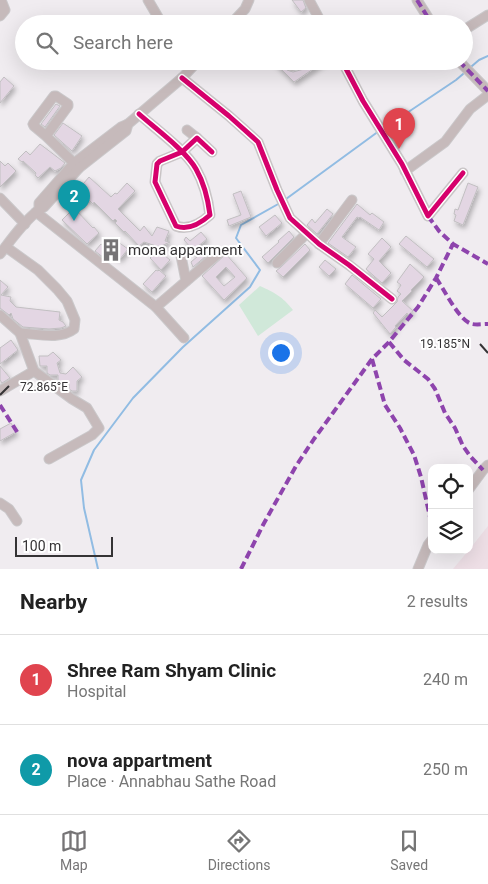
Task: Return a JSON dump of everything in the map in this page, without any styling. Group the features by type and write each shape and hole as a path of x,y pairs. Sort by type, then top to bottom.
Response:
{"street":[{"path":"0,16 5,10 1,0"},
{"path":"148,0 157,15"},
{"path":"239,15 249,0"},
{"path":"309,0 317,15"},
{"path":"417,0 426,15"},
{"path":"473,24 488,15"},
{"path":"20,332 60,336 68,334 74,329 75,320 67,301 38,270 3,250 38,211 39,203 76,165 102,146 120,127 128,124 182,78 188,70"},
{"path":"347,70 363,101 406,171 428,216 463,173"},
{"path":"468,70 488,91"},
{"path":"182,78 258,142 290,218 319,244 392,299"},
{"path":"406,171 445,142 470,109 488,95"},
{"path":"139,114 182,152 196,169 207,195 210,215 200,224 182,228 176,226 155,182 157,164 182,152 197,138"},
{"path":"188,130 212,152"},
{"path":"46,136 76,165"},
{"path":"0,198 25,224"},
{"path":"319,244 352,200"},
{"path":"38,211 156,307 184,338"},
{"path":"277,263 307,233"},
{"path":"180,251 186,281"},
{"path":"156,307 219,253"},
{"path":"0,315 20,332 34,371 87,408 99,428 92,435 49,459"},
{"path":"0,391 34,371"},
{"path":"473,484 488,465"},
{"path":"0,503 9,509 17,521"},
{"path":"418,569 428,545"}],"shaded area":[{"path":"488,526 488,569 453,569 466,554 473,554 473,545"}],"green space":[{"path":"260,286 278,295 293,310 258,336 239,305"}],"building":[{"path":"292,0 303,0 306,8 301,12"},
{"path":"282,70 293,72 312,70 294,82"},
{"path":"4,77 14,86 0,103 0,82"},
{"path":"56,104 60,106 45,127 41,124"},
{"path":"63,123 82,136 72,151 54,135"},
{"path":"40,144 65,163 55,171 50,167 38,178 35,175 36,173 18,159 26,151 30,155"},
{"path":"0,161 5,166 8,163 16,171 0,187"},
{"path":"89,177 111,197 115,193 117,194 127,183 135,191 118,209 140,231 144,226 152,236 157,227 169,231 165,241 170,242 159,247 144,242 139,246 115,223 117,221 115,219 113,221 94,202 93,204 78,190"},
{"path":"468,183 478,187 463,225 454,221 456,215 454,214 455,209 458,210"},
{"path":"241,191 251,217 229,226 227,220 241,215 233,194"},
{"path":"357,204 370,215 372,213 384,222 379,230 360,217 357,217 342,237 356,247 348,257 328,243"},
{"path":"74,208 99,233 87,244 62,220"},
{"path":"327,209 333,214 317,234 307,225 312,219 315,223"},
{"path":"275,215 282,223 266,236 259,227"},
{"path":"289,231 294,237 268,263 262,257"},
{"path":"201,232 207,239 197,247 206,256 193,267 191,262 198,256 184,240 186,237 190,241"},
{"path":"406,236 434,259 427,267 399,244"},
{"path":"382,238 391,247 379,261 391,273 382,283 366,269 374,259 368,254"},
{"name":"mona apparment","path":"114,239 128,249 120,259 109,252 104,258 95,251 101,244 107,246"},
{"path":"305,244 310,250 283,277 276,271"},
{"path":"158,250 170,260 161,270 150,258"},
{"path":"226,254 247,278 224,300 202,276","holes":["226,267 235,277 224,286 216,277"]},
{"path":"325,260 336,269 329,276 319,267"},
{"path":"410,264 424,277 402,301 413,311 408,315 407,313 390,334 373,313 375,310 382,317 397,302 401,294 397,291 401,285 397,282"},
{"path":"156,270 159,270 166,276 152,292 143,284"},
{"path":"352,275 381,299 373,308 345,284"},
{"path":"0,280 8,287 1,295 11,297 10,301 16,307 60,312 59,320 66,326 49,329 23,327 13,319 11,313 9,315 0,308"},
{"path":"11,340 18,350 0,364 0,348"},
{"path":"53,352 61,360 57,363 60,373 66,374 73,367 82,377 77,381 77,391 69,389 69,383 62,384 58,381 58,375 47,373 47,366 40,366 39,356 48,356"},
{"path":"0,366 10,378 2,383 0,380"},
{"path":"11,423 16,432 0,441 0,429"}],"waterway":[{"path":"473,65 488,56"},
{"path":"383,129 463,74"},
{"path":"286,199 379,131"},
{"path":"98,569 84,508 81,480 94,450 133,398 183,347 250,287 260,270 236,238 241,225 280,203"}],"marked path":[{"path":"417,0 426,15"},
{"path":"468,70 488,91"},
{"path":"428,216 439,231 453,244 488,264"},
{"path":"241,569 296,466 372,359 418,307 436,278 453,244"},
{"path":"436,278 457,311 467,322 472,324 488,324"},
{"path":"389,342 404,360 428,379 435,389 445,413 455,428 463,446 483,470"},
{"path":"372,359 385,405 414,455 428,509"},
{"path":"0,405 19,435"}],"cycle path":[{"path":"347,70 363,101 402,164 428,216 463,173"},
{"path":"182,78 258,142 290,218 319,244 392,299"},
{"path":"139,114 170,140 178,148 185,155 191,162 199,174 207,197 210,215 190,227 176,226 155,182 157,164 160,161 182,152 197,138 212,152"}],"place":[{"name":"Shree Ram Shyam Clinic","path":"399,149"},
{"name":"nova appartment","path":"74,221"},
{"name":"mona apparment","path":"111,250"}]}
